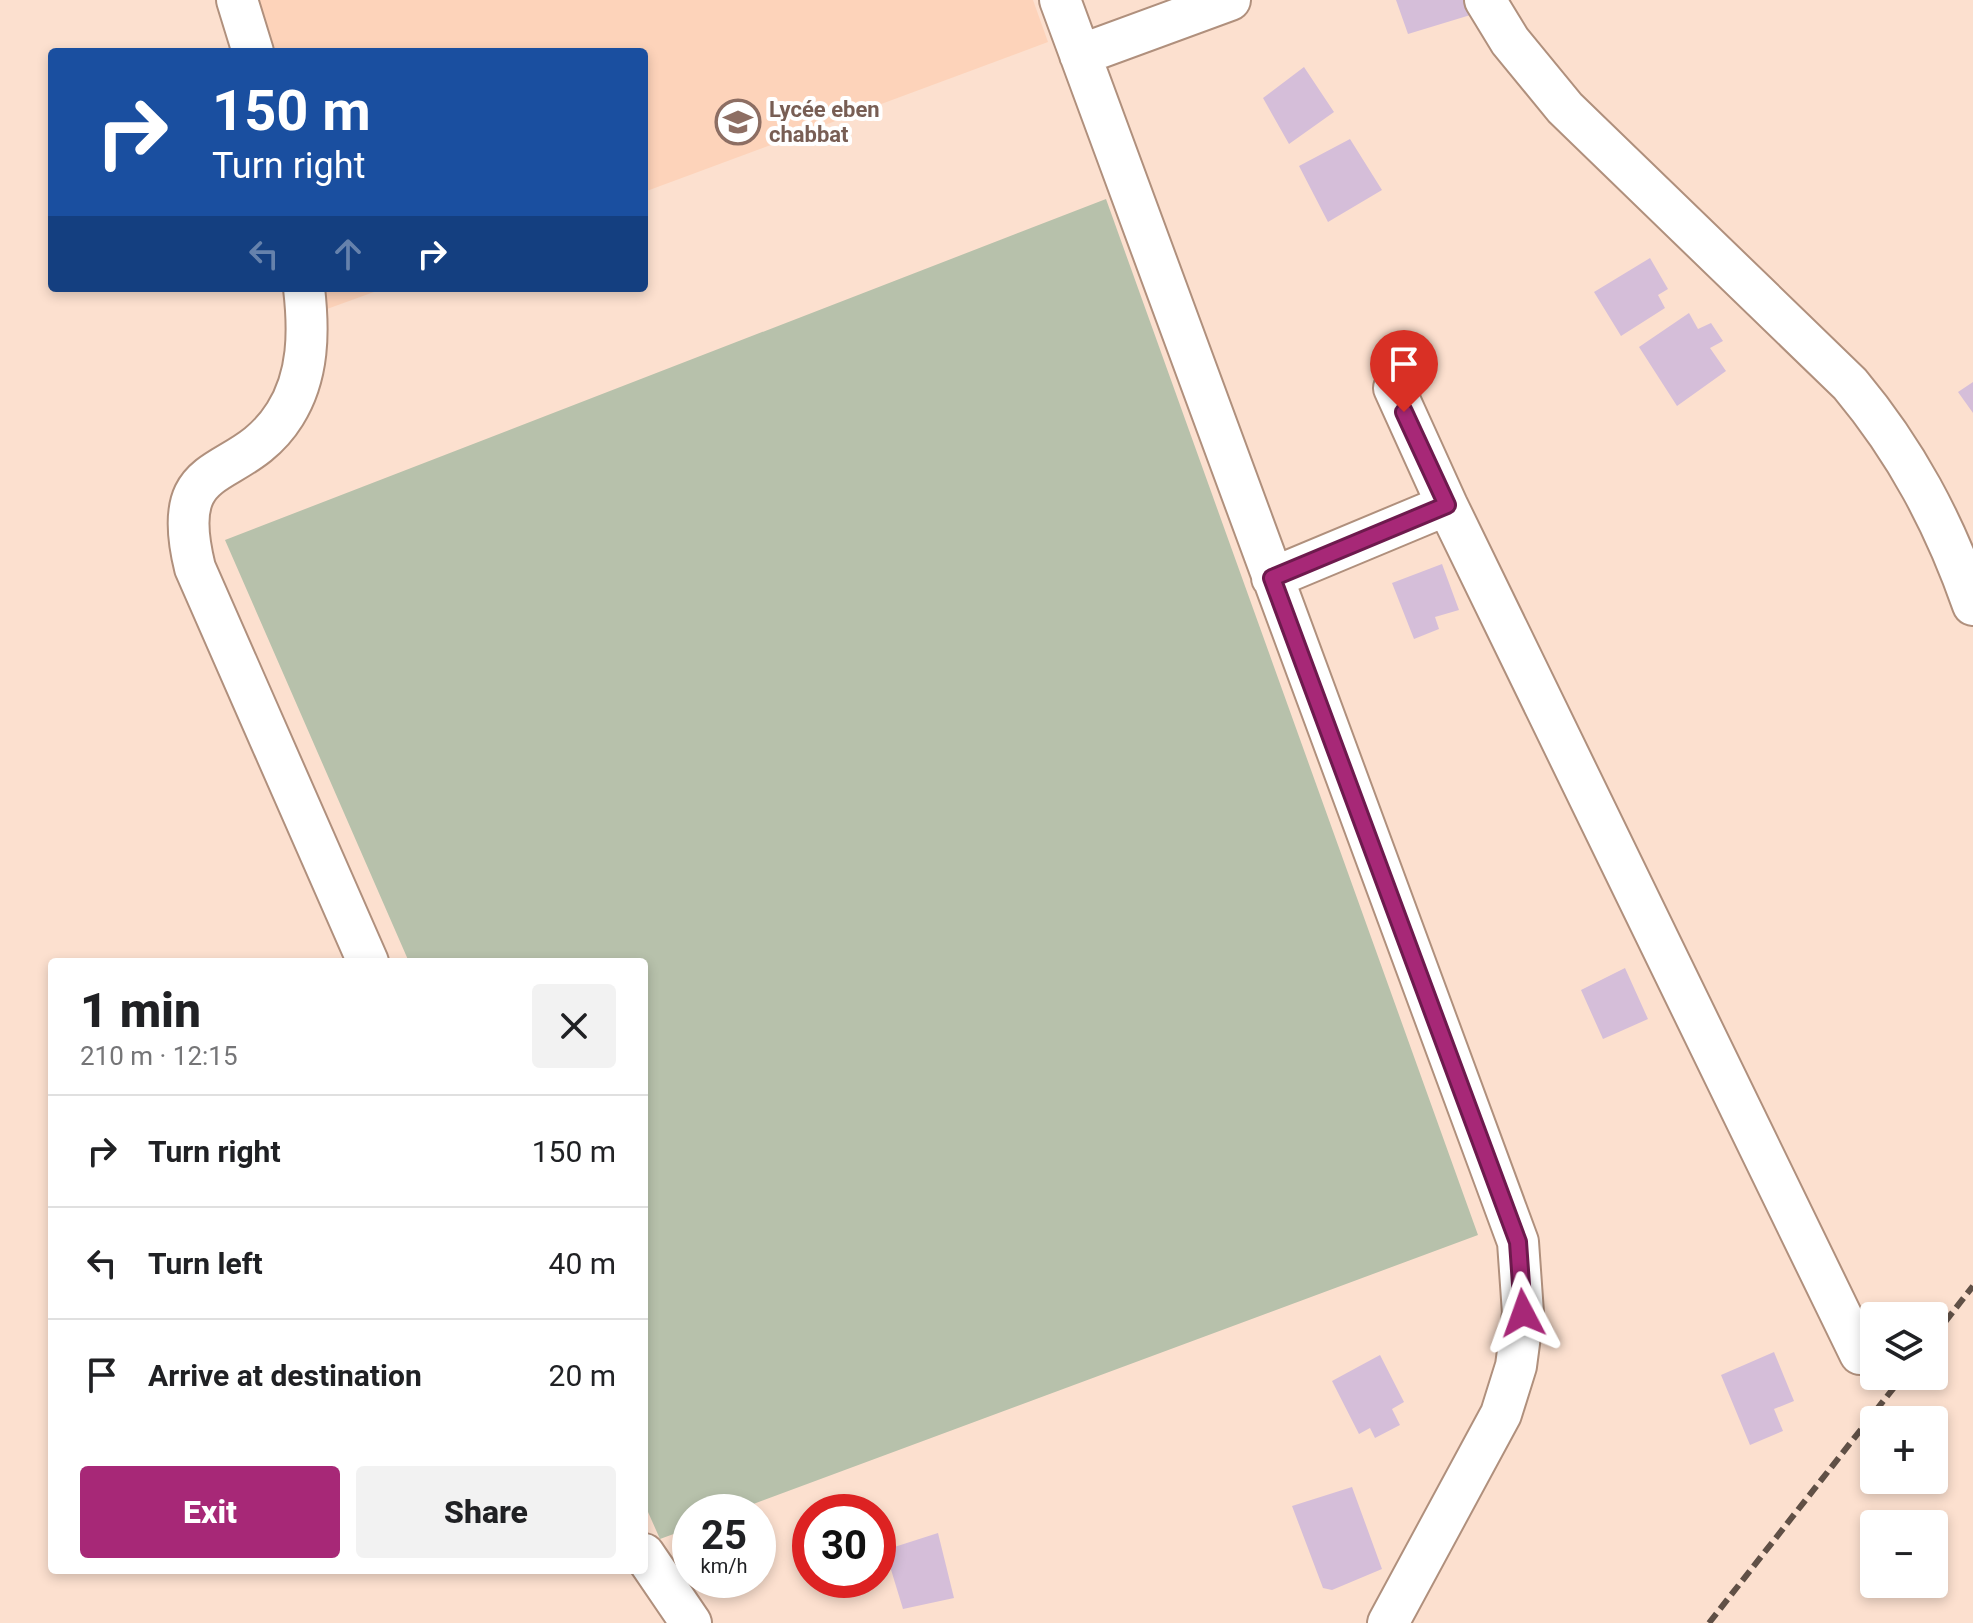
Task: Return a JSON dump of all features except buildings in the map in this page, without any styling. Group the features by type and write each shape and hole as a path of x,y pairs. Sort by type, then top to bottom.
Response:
{"street":[{"path":"237,0 252,48"},
{"path":"1060,0 1518,1242 1523,1313 1516,1366 1501,1414 1388,1623"},
{"path":"1080,55 1230,0"},
{"path":"1485,0 1510,41 1565,108 1840,375 1888,430 1920,481 1955,556 1973,605"},
{"path":"304,292 309,331 302,374 285,416 250,450 199,484 189,507 186,531 195,568 366,958"},
{"path":"1394,388 1447,505 1860,1354"},
{"path":"1272,578 1447,505"},
{"path":"648,1560 691,1623"}],"shaded area":[{"name":"Lycée eben chabbat","path":"227,0 1033,0 1048,42 648,191 648,48 243,48"},
{"path":"321,292 374,292 327,309"}],"green space":[{"path":"1106,199 1478,1235 776,1496 672,1494 672,1535 660,1539 648,1512 648,958 407,958 225,540"}],"railway":[{"path":"1948,1318 1973,1286"},
{"path":"1709,1623 1892,1390"}],"place":[{"name":"Lycée eben chabbat","path":"738,122"}],"route":[{"path":"1404,412 1447,505 1272,578 1518,1242 1523,1313"}]}
